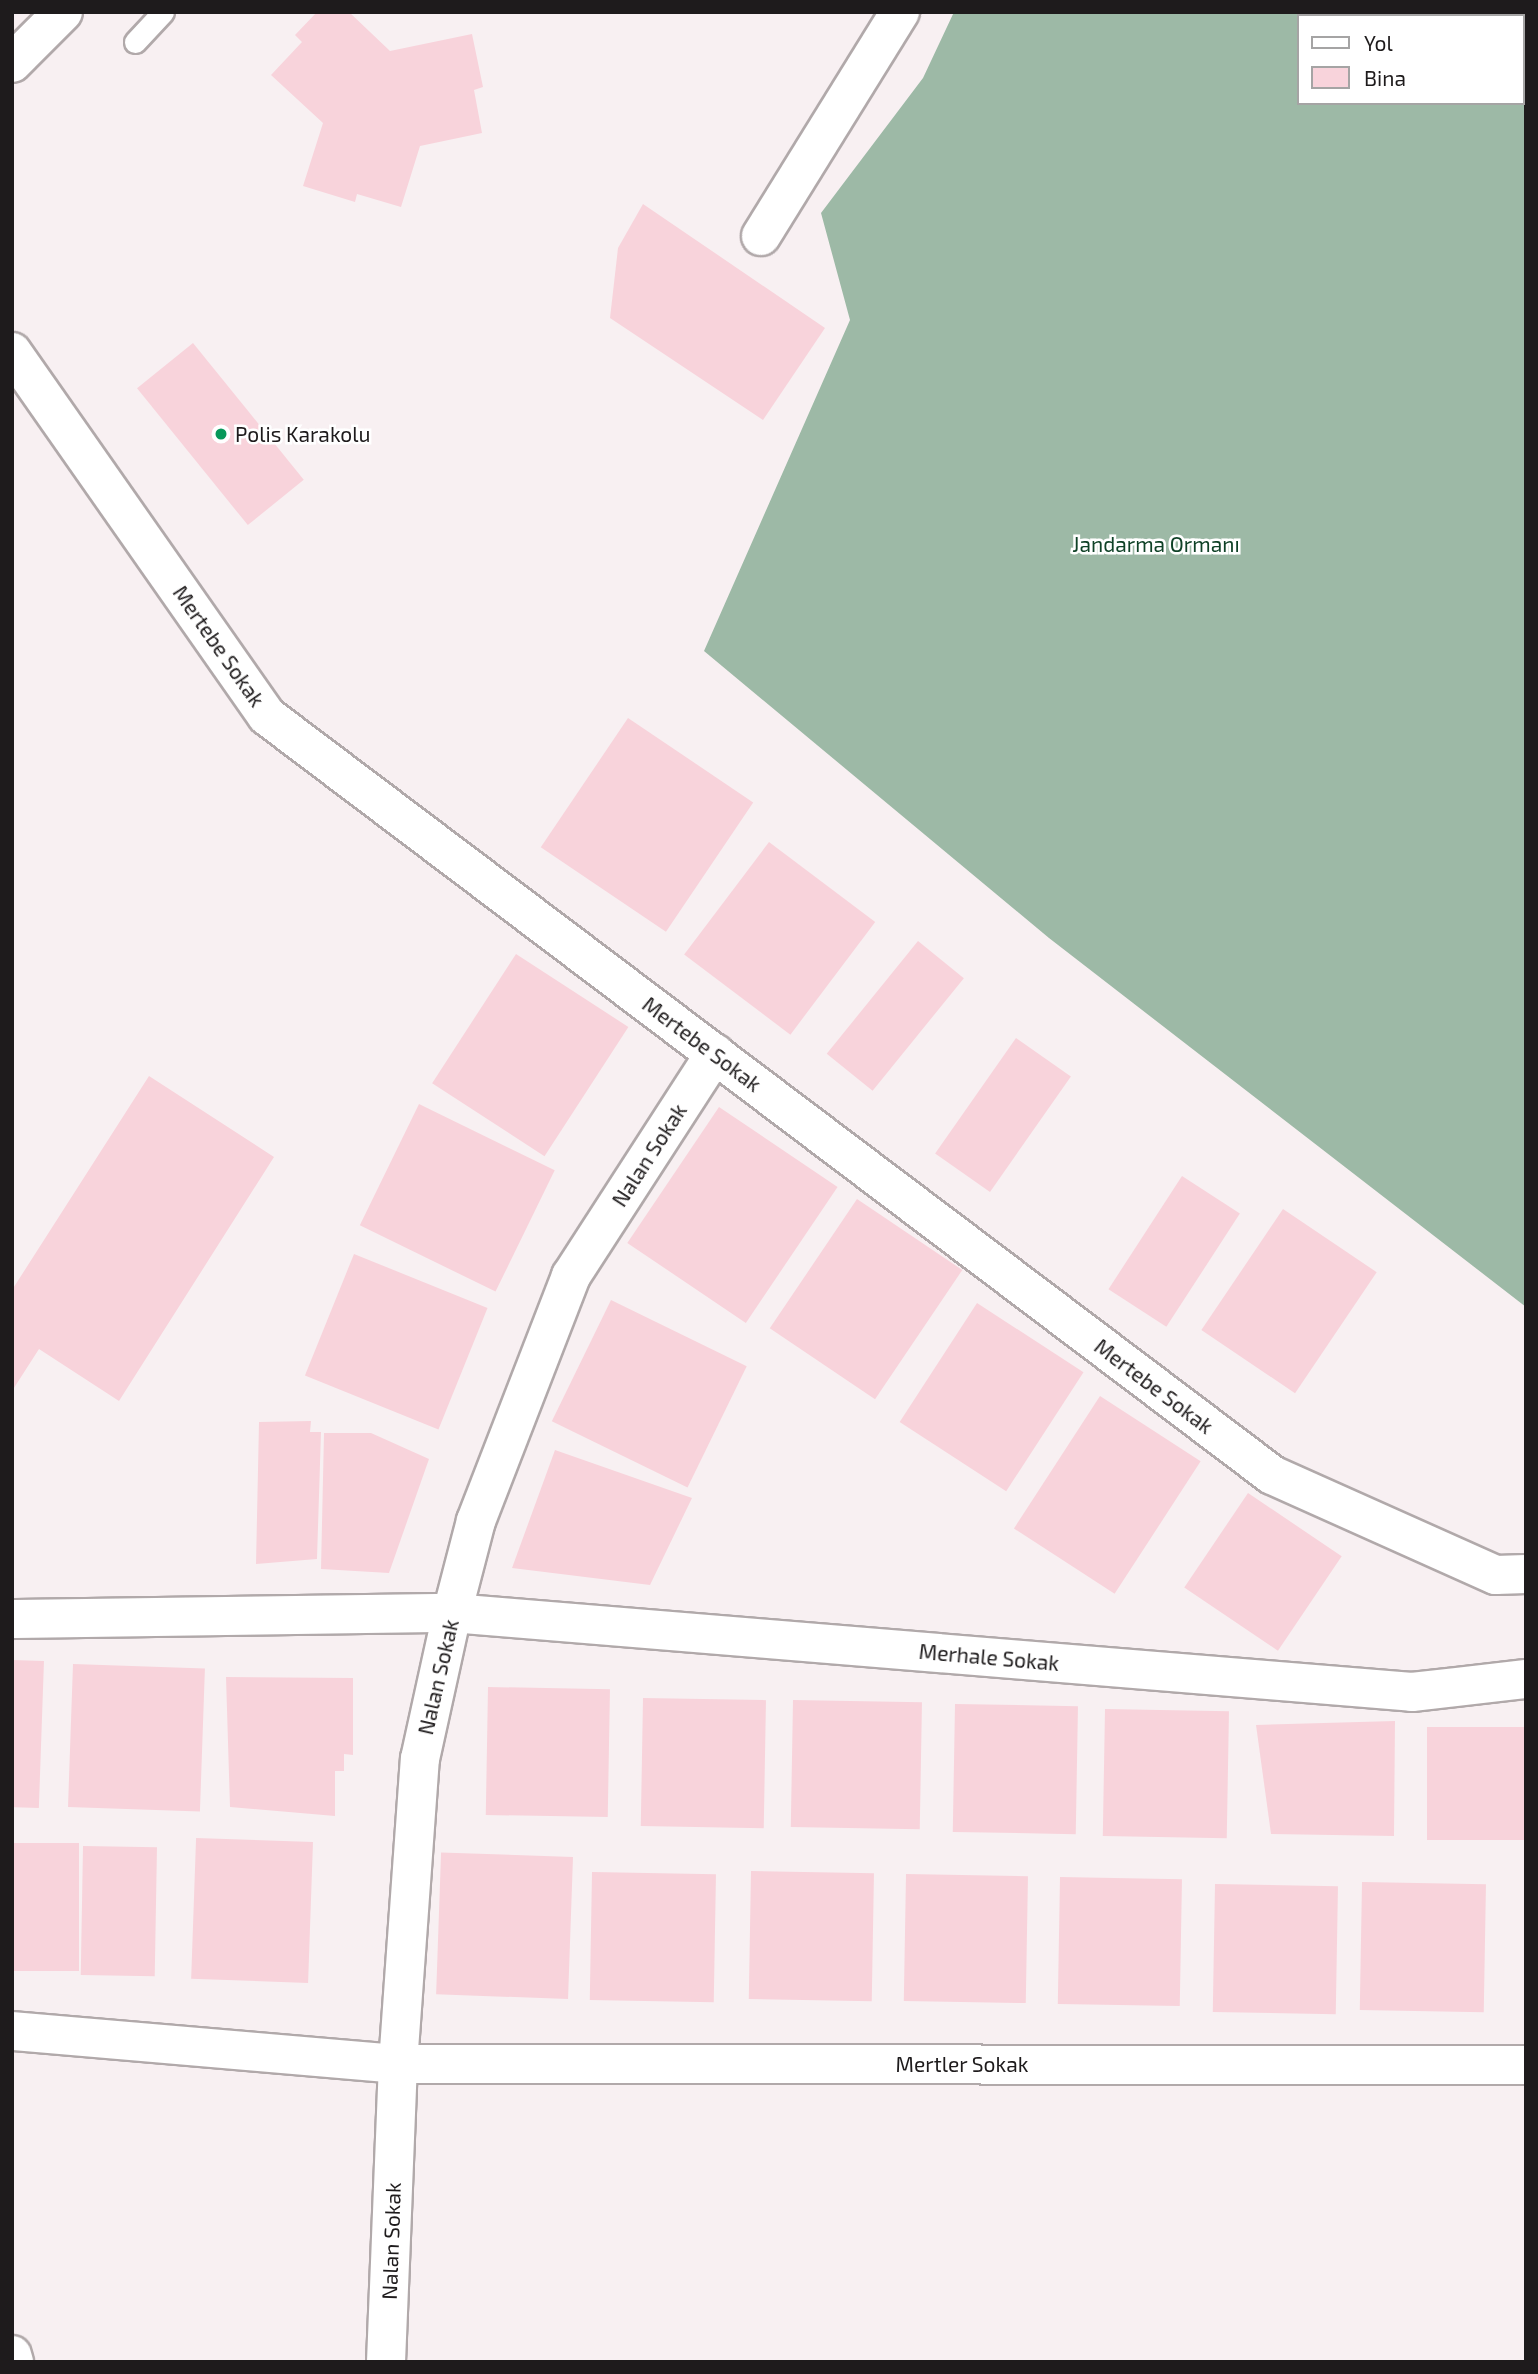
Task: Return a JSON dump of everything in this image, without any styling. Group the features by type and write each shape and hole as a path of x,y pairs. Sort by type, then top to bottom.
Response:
{"street":[{"path":"12,62 63,12"},
{"path":"761,236 900,12"},
{"name":"Mertebe Sokak","path":"12,352 267,716 1272,1475 1496,1575 1526,1574"},
{"name":"Nalan Sokak","path":"386,2362 398,2064 420,1759 476,1521 571,1276 715,1053"},
{"name":"Merhale Sokak","path":"12,1619 453,1613 1412,1692 1526,1679"},
{"name":"Mertler Sokak","path":"12,2031 398,2064 1526,2065"},
{"path":"12,2355 14,2362"}],"lane":[{"path":"135,42 163,12"}],"green space":[{"name":"Jandarma Ormanı","path":"954,12 1526,12 1526,1307 1049,938 704,651 850,320 821,213 923,78"}],"building":[{"path":"317,12 349,12 390,51 472,34 483,87 474,90 482,133 420,146 401,207 357,194 355,202 303,186 323,123 271,75 302,42 295,35"},
{"path":"643,204 825,328 763,420 610,318 618,248"},
{"name":"Polis Karakolu","path":"193,343 304,480 248,525 137,388"},
{"path":"628,718 753,802 666,932 541,847"},
{"path":"769,842 875,922 790,1035 684,955"},
{"path":"918,941 964,978 873,1091 827,1054"},
{"path":"516,954 628,1027 545,1156 432,1083"},
{"path":"1016,1038 1071,1076 990,1192 935,1154"},
{"path":"149,1076 274,1157 119,1401 39,1349 12,1391 12,1290"},
{"path":"419,1104 555,1170 496,1292 360,1225"},
{"path":"719,1107 838,1187 746,1323 627,1243"},
{"path":"1182,1176 1240,1214 1166,1327 1108,1289"},
{"path":"857,1199 962,1270 875,1399 770,1328"},
{"path":"1283,1209 1377,1272 1295,1393 1201,1330"},
{"path":"354,1254 488,1308 438,1429 305,1375"},
{"path":"611,1300 747,1366 688,1488 552,1421"},
{"path":"977,1303 1084,1372 1006,1491 900,1422"},
{"path":"1100,1396 1201,1461 1115,1594 1014,1529"},
{"path":"311,1421 310,1432 321,1432 317,1559 256,1564 259,1422"},
{"path":"324,1433 371,1433 429,1459 389,1573 321,1569"},
{"path":"555,1450 692,1498 650,1585 512,1568"},
{"path":"1248,1493 1342,1556 1278,1651 1184,1588"},
{"path":"12,1660 44,1661 39,1808 12,1807"},
{"path":"73,1664 205,1669 200,1812 68,1807"},
{"path":"226,1677 353,1678 353,1755 344,1754 344,1771 335,1771 335,1816 230,1807"},
{"path":"488,1687 610,1689 608,1817 486,1815"},
{"path":"643,1698 766,1700 764,1828 641,1826"},
{"path":"793,1700 922,1702 920,1829 791,1827"},
{"path":"955,1704 1078,1706 1076,1834 953,1832"},
{"path":"1105,1709 1229,1711 1227,1838 1103,1836"},
{"path":"1395,1721 1394,1836 1271,1834 1256,1725"},
{"path":"1427,1727 1526,1727 1526,1840 1427,1840"},
{"path":"196,1838 313,1842 308,1983 191,1979"},
{"path":"12,1843 79,1843 79,1971 12,1971"},
{"path":"83,1846 157,1847 155,1976 81,1975"},
{"path":"441,1852 573,1857 568,1999 436,1994"},
{"path":"751,1871 874,1873 872,2001 749,1999"},
{"path":"592,1872 716,1874 714,2002 590,2000"},
{"path":"906,1874 1028,1876 1026,2003 904,2001"},
{"path":"1060,1877 1182,1879 1180,2006 1058,2004"},
{"path":"1362,1882 1486,1884 1484,2012 1360,2010"},
{"path":"1215,1884 1338,1886 1336,2014 1213,2012"}],"place":[{"name":"Polis Karakolu","path":"221,434"}]}
